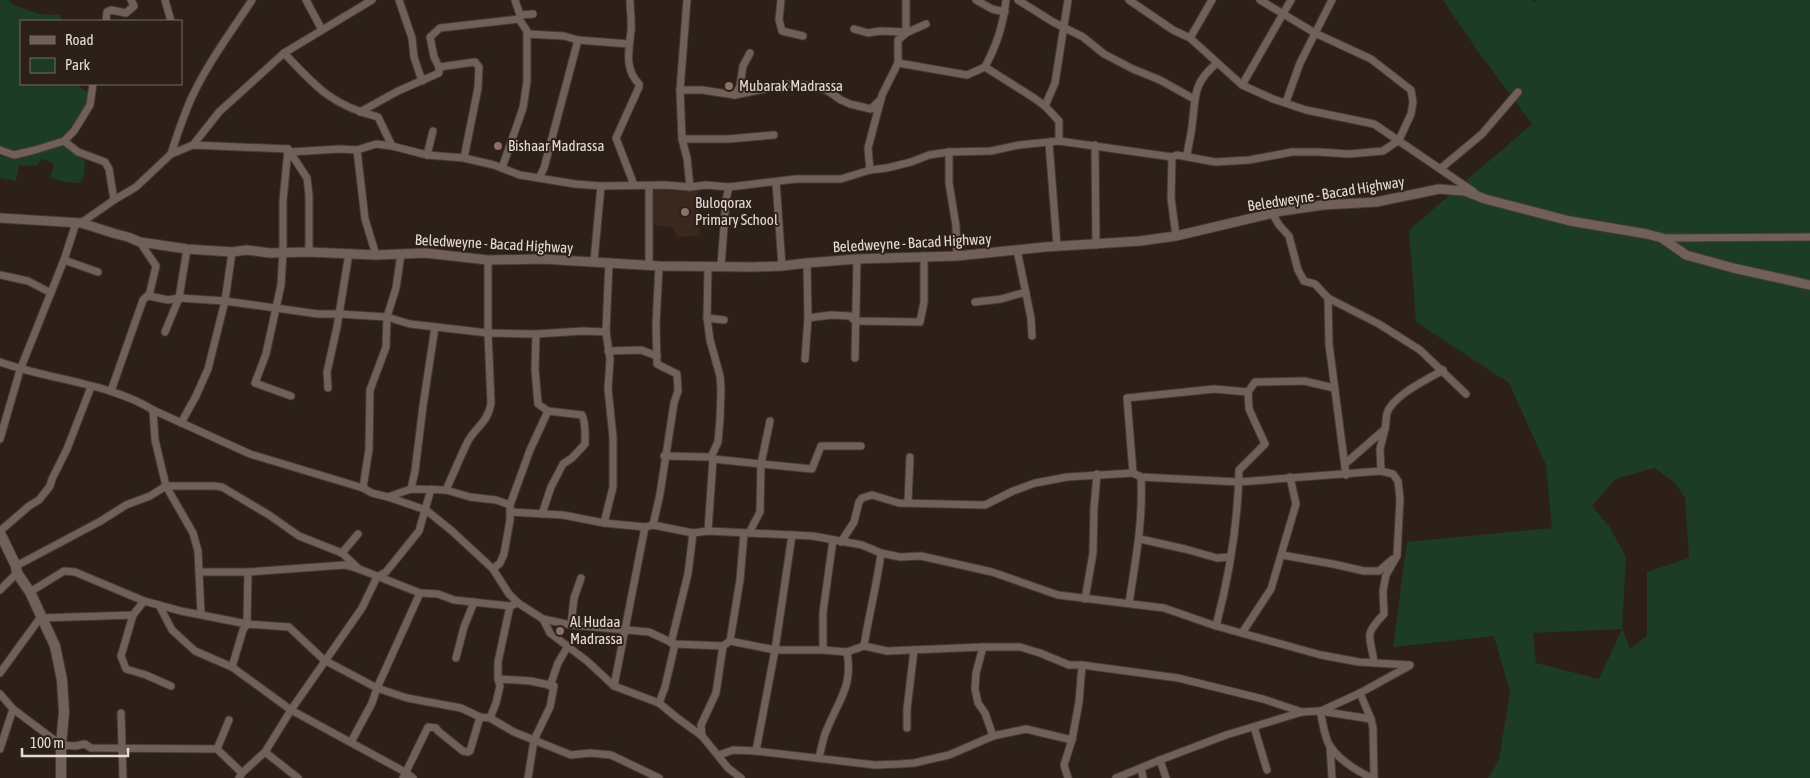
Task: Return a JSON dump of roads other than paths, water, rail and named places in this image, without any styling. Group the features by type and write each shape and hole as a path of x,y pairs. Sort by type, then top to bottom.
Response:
{"main road":[{"path":"0,532 16,569 30,592 40,618 55,646 62,680 64,712 61,778"}],"street":[{"path":"106,20 107,12 112,10 126,13 134,6 131,0"},
{"path":"165,0 171,20"},
{"path":"171,154 181,122 192,97 252,0"},
{"path":"306,0 322,30"},
{"path":"193,145 219,112 284,54 372,0"},
{"path":"399,0 412,38 414,57 422,81"},
{"path":"502,168 523,108 527,81 527,31 519,17 515,0"},
{"path":"630,0 631,30 628,58 630,68 639,88 616,138 634,185"},
{"path":"687,0 680,90 682,139 687,158 690,187"},
{"path":"781,0 779,20 782,31 803,36"},
{"path":"906,0 906,32"},
{"path":"976,0 992,9 1005,12"},
{"path":"898,63 967,75 986,67 997,44 1006,0"},
{"path":"1018,0 1083,37 1104,54 1160,80 1194,99"},
{"path":"1045,106 1056,83 1068,0"},
{"path":"1129,0 1172,30 1190,38 1242,85 1273,99 1306,110 1374,124 1485,199"},
{"path":"1190,38 1212,0"},
{"path":"0,439 20,370 52,294 78,223 136,187 171,154 193,145 289,151 358,150 376,144 427,155 464,158 520,175 575,184 690,187 706,185 729,187 796,180 841,179 870,170 888,168 929,155 949,152 990,151 1019,145 1059,141 1122,151 1187,156 1215,162 1248,160 1292,152 1349,154 1383,151 1399,140 1411,114 1412,90 1370,59 1315,33 1283,12 1260,0"},
{"path":"1242,85 1290,0"},
{"path":"1286,102 1300,63 1332,0"},
{"path":"360,112 439,74 439,67 434,57 430,37 440,28 533,14"},
{"path":"870,170 868,148 881,99 898,63 898,40 906,32 926,24"},
{"path":"854,29 868,33 880,31 906,32"},
{"path":"527,34 564,36 578,40 629,44"},
{"path":"539,178 544,168 578,40"},
{"path":"735,95 740,86 743,66 750,53"},
{"path":"284,54 320,90 334,101 378,117 392,146"},
{"path":"439,67 469,61 475,62 479,67 478,88 464,158"},
{"path":"1187,156 1194,99 1199,82 1208,70 1217,63"},
{"path":"986,67 1045,106 1059,121 1059,141"},
{"path":"680,90 702,90 735,95 790,84 815,86 850,104 871,109 881,99"},
{"path":"0,150 14,155 64,141 74,131 90,105 93,85"},
{"path":"1440,169 1482,134 1518,92"},
{"path":"427,155 433,131"},
{"path":"682,139 728,139 774,135"},
{"path":"64,141 78,152 105,162 109,170 114,200"},
{"path":"1049,143 1057,246"},
{"path":"1095,146 1096,245"},
{"path":"358,150 365,219 376,255"},
{"path":"289,151 306,178 309,195 310,252"},
{"path":"289,151 284,201 281,285 266,354 255,383 291,396"},
{"path":"949,152 949,182 956,226 957,256"},
{"path":"1172,156 1171,198 1176,236"},
{"path":"776,182 782,266"},
{"path":"594,261 601,186"},
{"path":"649,186 649,265"},
{"path":"721,266 726,200 729,187"},
{"name":"Beledweyne - Bacad Highway","path":"0,218 78,223 140,242 187,249 232,252 247,250 270,253 310,252 376,255 425,253 488,260 542,259 571,262 594,261 659,266 708,267 782,266 858,259 957,256 1057,246 1140,241 1176,236 1272,213 1323,205 1376,202 1439,189 1465,191 1485,199 1553,217 1628,229 1662,238 1686,254 1733,268 1810,285"},
{"path":"1272,213 1279,226 1289,236 1298,270 1304,281 1314,284 1328,298 1379,324 1420,350 1466,394"},
{"path":"1662,238 1810,237"},
{"path":"111,391 141,306 147,296 149,296 156,266 140,242"},
{"path":"165,332 179,298 187,249"},
{"path":"1017,250 1031,318 1032,336"},
{"path":"181,423 208,369 225,301 232,252"},
{"path":"328,388 327,372 349,254"},
{"path":"363,488 369,449 370,390 386,347 387,317 396,288 401,254"},
{"path":"808,318 831,315 850,316 855,320 920,322 924,302 924,256"},
{"path":"854,358 858,259"},
{"path":"64,260 98,272"},
{"path":"446,490 468,441 486,421 490,412 488,260"},
{"path":"604,523 613,486 613,437 608,389 610,359 606,332 609,262"},
{"path":"805,358 808,318 807,263"},
{"path":"653,525 660,494 664,456 678,391 677,374 657,364 656,325 659,266"},
{"path":"708,267 707,318 710,340 720,376 721,389 718,442 712,458 708,531"},
{"path":"0,275 28,281 52,294"},
{"path":"975,302 1001,299 1026,292"},
{"path":"149,296 168,300 179,298 225,301 318,314 387,317 410,324 488,333 606,332"},
{"path":"1328,298 1328,344 1346,463 1346,475"},
{"path":"707,318 724,320"},
{"path":"411,489 435,327"},
{"path":"536,334 535,357 538,404 548,411 582,414 585,444 572,458 563,464 551,487 542,514"},
{"path":"608,351 642,350 656,356"},
{"path":"0,362 20,370 111,391 142,403 153,410 250,454 363,488 372,493 426,510 493,569 509,594 518,603 543,619 571,625 649,632 673,643 724,646 730,642 775,650 847,652 864,646 887,651 1020,647 1069,665 1082,665 1178,678 1263,699 1302,712"},
{"path":"1381,472 1380,449 1387,413 1392,404 1411,389 1443,370"},
{"path":"1216,626 1226,588 1239,470 1265,444 1249,410 1248,392 1256,382 1273,381 1304,381 1334,388"},
{"path":"0,532 29,506 39,500 50,486 67,449 91,387"},
{"path":"1133,473 1127,398 1214,389 1248,392"},
{"path":"153,410 155,440 166,486 193,534 198,551 201,614"},
{"path":"493,569 500,562 504,554 510,509 530,450 548,411"},
{"path":"730,642 746,533 760,512 760,464 770,421"},
{"path":"1346,463 1385,429"},
{"path":"664,456 712,458 812,469 821,446 861,446"},
{"path":"908,502 910,457"},
{"path":"842,542 854,522 859,502 862,498 872,495 899,503 985,505 1013,491 1035,483 1097,474 1133,473 1142,476 1239,482 1381,472 1393,474 1398,481 1400,499 1397,556 1386,575 1382,591 1384,614 1371,628 1369,637 1374,663"},
{"path":"1085,599 1093,553 1097,474"},
{"path":"1129,603 1140,539 1142,476"},
{"path":"1242,633 1271,589 1282,555 1296,504 1290,477"},
{"path":"0,590 16,569 126,505 150,496 166,486 222,487 269,515 299,536 342,553 359,569"},
{"path":"388,497 411,489 446,490 470,497 496,500 510,509 564,515 604,523 645,527 653,525 693,533 708,531 812,536 862,545 881,553 900,557 921,556 992,572 1058,595 1164,608 1216,626 1321,655 1410,666 1360,693 1320,711"},
{"path":"0,694 13,709 61,745 75,746 85,744 91,748 217,749 241,775 265,752 324,660 362,608 377,577 386,572 419,530 432,489"},
{"path":"614,686 627,629 645,527"},
{"path":"659,703 665,687 688,574 693,533"},
{"path":"342,553 358,534"},
{"path":"756,751 775,650 792,535"},
{"path":"1140,539 1216,558 1230,557"},
{"path":"823,650 823,612 832,540"},
{"path":"864,646 867,624 876,590 881,553"},
{"path":"1282,555 1371,571 1378,571 1397,556"},
{"path":"199,572 248,572 345,566 359,569 420,593 438,594 454,600 510,606 518,603"},
{"path":"30,592 64,571 74,572 110,585 144,601 181,611 247,624 289,627 324,660 377,688 407,698 461,708 490,718 507,728 571,755 590,753 611,755 645,774 659,778"},
{"path":"232,667 243,630 247,624 248,572"},
{"path":"571,625 574,598 581,578"},
{"path":"351,742 372,703 420,593"},
{"path":"144,601 133,615 121,656 126,669 171,686"},
{"path":"456,658 464,627 474,602"},
{"path":"159,605 172,630 195,652 232,667 291,710 351,742 404,775 413,778"},
{"path":"490,718 500,686 498,662 510,606"},
{"path":"0,673 40,618 133,615"},
{"path":"543,619 550,633 614,686 659,703 702,736 728,768 742,778"},
{"path":"550,686 558,663 568,646"},
{"path":"702,736 701,725 716,693 724,646"},
{"path":"983,647 974,689 978,703 985,712 993,736"},
{"path":"907,728 907,709 914,650"},
{"path":"819,757 827,729 847,684 850,668 847,652"},
{"path":"1068,778 1064,765 1072,740 1079,702 1082,665"},
{"path":"498,679 531,681 554,686 550,707 534,740 528,778"},
{"path":"1330,746 1340,758 1358,771 1373,778 1371,719 1360,693"},
{"path":"0,749 13,709"},
{"path":"1320,711 1330,746 1332,778"},
{"path":"1116,778 1160,760 1302,712 1320,711 1371,719"},
{"path":"121,713 123,778"},
{"path":"404,775 428,727 436,728 463,751 468,752 470,751 480,716"},
{"path":"217,749 229,720"},
{"path":"1254,727 1267,770"},
{"path":"719,755 732,750 756,751 874,765 914,763 949,755 993,736 1026,729 1072,740"},
{"path":"265,752 298,778"},
{"path":"1160,760 1166,778"},
{"path":"1141,768 1142,778"}],"place":[{"name":"Mubarak Madrassa","path":"729,86"},
{"name":"Bishaar Madrassa","path":"498,146"},
{"name":"Buloqorax Primary School","path":"685,212"},
{"name":"Al Hudaa Madrassa","path":"560,631"}]}
